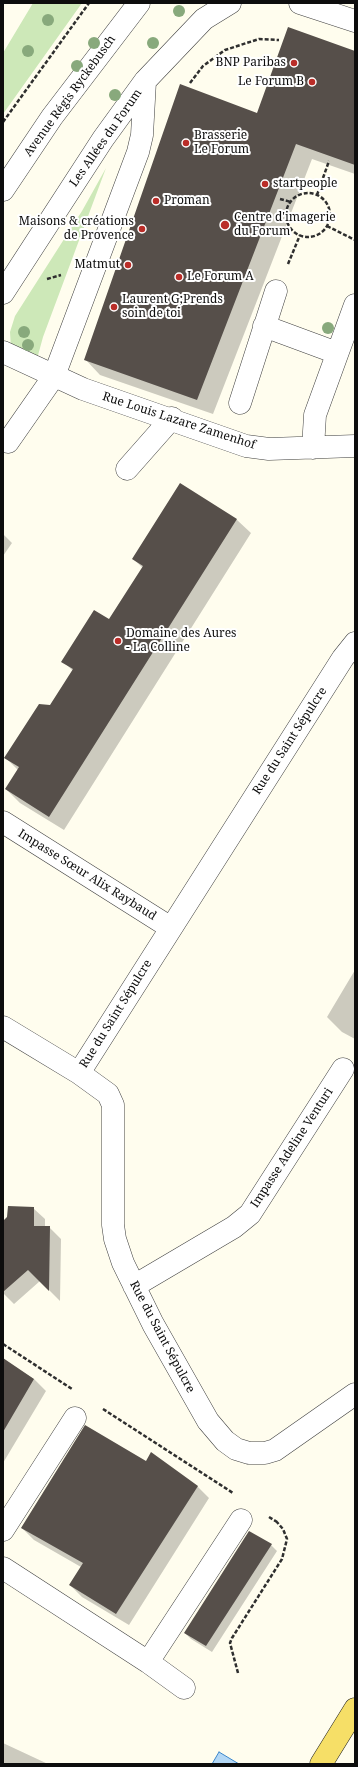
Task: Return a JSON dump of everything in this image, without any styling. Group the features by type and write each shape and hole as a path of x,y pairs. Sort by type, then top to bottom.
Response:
{"main road":[{"path":"321,1764 355,1709"}],"street":[{"name":"Avenue Régis Ryckebusch","path":"3,190 52,117 139,3"},
{"name":"Les Allées du Forum","path":"3,293 104,139 145,81 204,19 230,3"},
{"path":"300,3 355,21"},
{"path":"8,442 54,376 138,152 142,135 145,81"},
{"path":"240,403 276,291"},
{"path":"313,448 315,415 355,305"},
{"path":"264,326 337,353"},
{"name":"Rue Louis Lazare Zamenhof","path":"3,352 83,389 172,418 246,446 269,449 355,446"},
{"path":"127,469 172,418"},
{"name":"Rue du Saint Sépulcre","path":"355,643 343,658 79,1073 108,1094 113,1105 113,1225 117,1245 134,1286 153,1324 208,1420 225,1441 236,1449 249,1453 266,1453 276,1450 355,1394"},
{"name":"Impasse Sœur Alix Raybaud","path":"3,822 171,928"},
{"path":"3,1027 79,1073"},
{"name":"Impasse Adeline Venturi","path":"134,1286 234,1227 250,1214 343,1069"},
{"path":"3,1530 75,1418"},
{"path":"148,1662 241,1520"},
{"path":"3,1568 148,1662 184,1688"}],"path":[{"path":"3,122 89,3"},
{"path":"190,83 203,66 224,50 259,39 279,40"},
{"path":"317,195 329,161"},
{"path":"302,194 317,195 327,205 330,212 327,226 316,236 300,236 291,229 287,223 287,208 296,197 302,194"},
{"path":"280,199 291,202"},
{"path":"327,226 355,240"},
{"path":"276,291 300,236"},
{"path":"17,272 36,283 67,272 90,280"},
{"path":"3,1344 77,1392"},
{"path":"97,1404 237,1496"},
{"path":"238,1673 230,1643 282,1559 287,1539 283,1529 277,1522 264,1513"},
{"path":"241,1520 264,1516 277,1522"}],"green space":[{"path":"33,3 82,3 3,114 3,53"},
{"path":"106,168 43,337 37,359 11,349 10,332 15,316 82,211"}],"water":[{"path":"219,1752 239,1764 212,1764"}],"building":[{"name":"Le Forum A","path":"288,27 355,51 355,165 296,144 197,400 84,360 180,84 257,113"},
{"name":"Domaine des Aures - La Colline","path":"180,483 237,519 49,817 5,789 19,767 4,758 39,704 50,705 73,669 61,662 94,610 109,619 143,566 132,559"},
{"path":"8,1206 34,1207 34,1226 50,1226 49,1291 28,1270 3,1292 3,1221 7,1217"},
{"path":"3,1358 34,1379 3,1432"},
{"path":"85,1425 146,1461 151,1452 198,1486 116,1614 69,1585 83,1563 21,1528"},
{"path":"249,1531 272,1544 206,1646 184,1633"}],"place":[{"name":"BNP Paribas","path":"294,63"},
{"name":"Le Forum B","path":"312,82"},
{"name":"Brasserie Le Forum","path":"186,143"},
{"name":"startpeople","path":"265,184"},
{"name":"Proman","path":"156,201"},
{"name":"Centre d'imagerie du Forum","path":"225,225"},
{"name":"Maisons & créations de Provence","path":"142,229"},
{"name":"Matmut","path":"128,265"},
{"name":"Le Forum A","path":"179,277"},
{"name":"Laurent G;Prends soin de toi","path":"114,307"},
{"name":"Domaine des Aures - La Colline","path":"118,641"}]}
